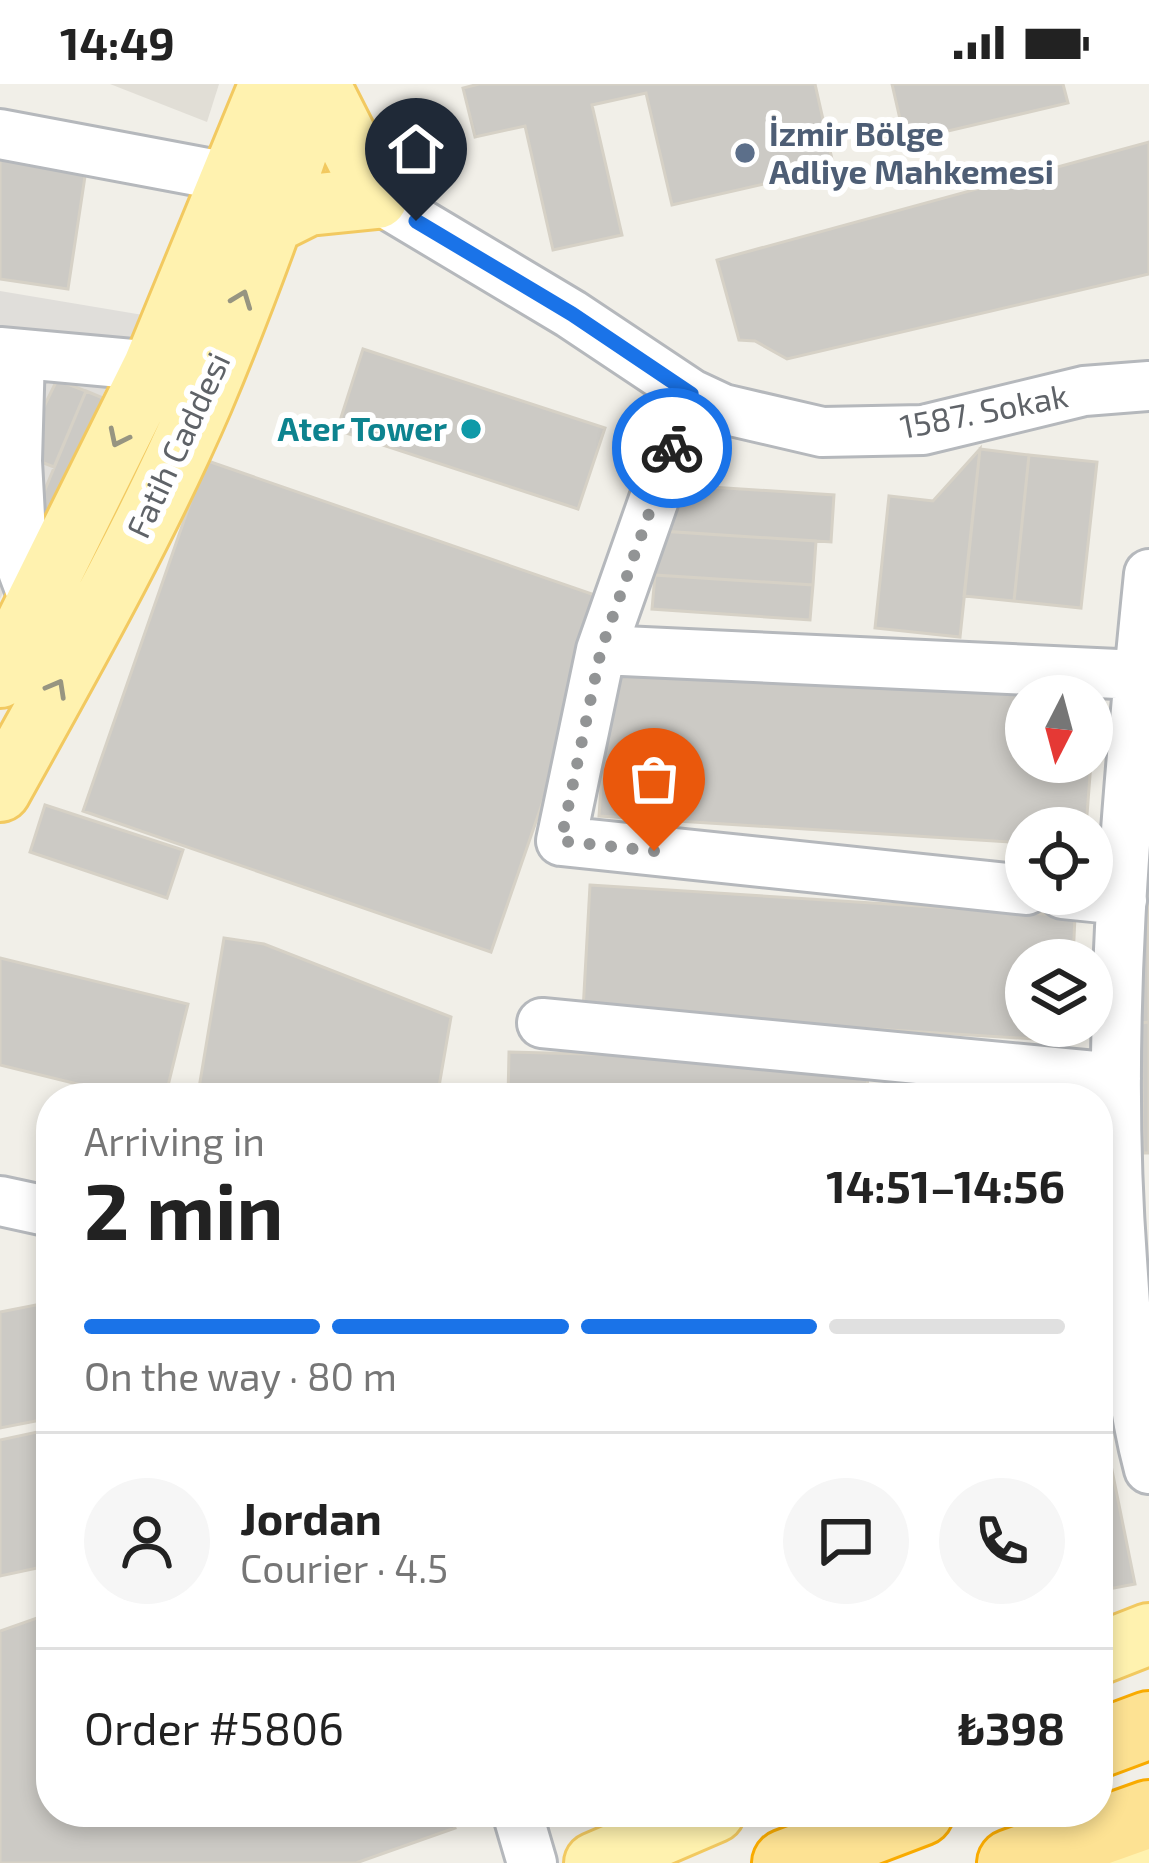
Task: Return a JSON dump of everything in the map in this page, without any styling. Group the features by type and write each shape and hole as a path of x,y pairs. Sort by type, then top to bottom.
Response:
{"highway":[{"path":"1113,1738 1149,1725"},
{"path":"1113,1827 1149,1814"},
{"path":"786,1863 881,1827"},
{"path":"1011,1863 1112,1827"}],"main road":[{"name":"Fatih Caddesi","path":"0,677 154,366 234,178 308,84"},
{"name":"Fatih Caddesi","path":"0,791 100,611 201,403 272,223 308,84"},
{"path":"272,223 308,205 377,198 308,84"},
{"path":"1113,1648 1149,1634"},
{"path":"595,1863 679,1827"},
{"path":"1125,1863 1149,1848"}],"street":[{"path":"0,134 234,178"},
{"name":"1587. Sokak","path":"377,198 572,314 691,394 723,409 822,432 923,430 1084,392 1149,386"},
{"path":"40,599 23,571 10,353 154,366"},
{"path":"691,394 601,650 561,841 1005,888"},
{"path":"1149,574 1115,993 1118,1199 1133,1409 1149,1468"},
{"path":"601,650 1139,675"},
{"path":"1113,899 1122,900"},
{"path":"542,1024 1116,1078"},
{"path":"0,1201 36,1209"},
{"path":"521,1827 532,1863"}],"shaded area":[{"path":"110,84 219,84 207,122"},
{"path":"0,291 143,315 0,599"}],"building":[{"name":"İzmir Bölge Adliye Mahkemesi","path":"479,84 815,84 834,168 672,205 646,93 592,105 622,235 553,250 525,126 475,137 463,88"},
{"name":"İzmir Bölge Adliye Mahkemesi","path":"892,84 1063,84 1068,103 905,141"},
{"path":"1149,142 1149,274 787,359 755,341 739,340 717,260"},
{"path":"0,150 87,163 68,289 0,279"},
{"name":"Ater Tower","path":"363,349 605,428 578,509 337,430"},
{"path":"57,380 86,391 54,467 31,458 35,425"},
{"path":"86,391 115,403 64,527 34,516"},
{"path":"980,449 960,637 875,628 889,496 933,501"},
{"path":"980,449 1029,455 1014,601 964,596"},
{"path":"1029,455 1097,462 1081,608 1014,601"},
{"path":"205,460 612,601 491,952 83,811"},
{"path":"665,484 834,495 831,542 662,531"},
{"path":"658,531 816,541 813,585 655,575"},
{"path":"655,575 813,585 810,620 652,609"},
{"path":"610,655 1005,681 1005,783 1089,783 1088,807 1005,807 1005,842 599,816"},
{"path":"1148,799 1149,1022 1141,1023"},
{"path":"45,805 183,850 167,898 30,852"},
{"path":"590,885 1075,916 1074,939 1005,939 1005,1037 583,1011"},
{"path":"224,938 264,944 451,1017 440,1083 200,1083"},
{"path":"0,958 188,1004 169,1083 73,1083 0,1065"},
{"path":"1149,1022 1149,1153 1143,1153 1141,1023"},
{"path":"509,1052 868,1061 867,1083 508,1083"},
{"path":"36,1305 36,1421 0,1428 0,1312"},
{"path":"36,1432 36,1568 0,1576 0,1440"},
{"path":"1113,1475 1135,1584 1113,1588"},
{"path":"36,1618 36,1827 455,1828 356,1863 0,1863 0,1631"}],"way so far":[{"path":"654,851 561,841 601,650 672,448"}],"place":[{"name":"İzmir Bölge Adliye Mahkemesi","path":"745,153"},
{"name":"Ater Tower","path":"471,429"}],"route":[{"path":"416,221 572,314 691,394 672,448"}]}
